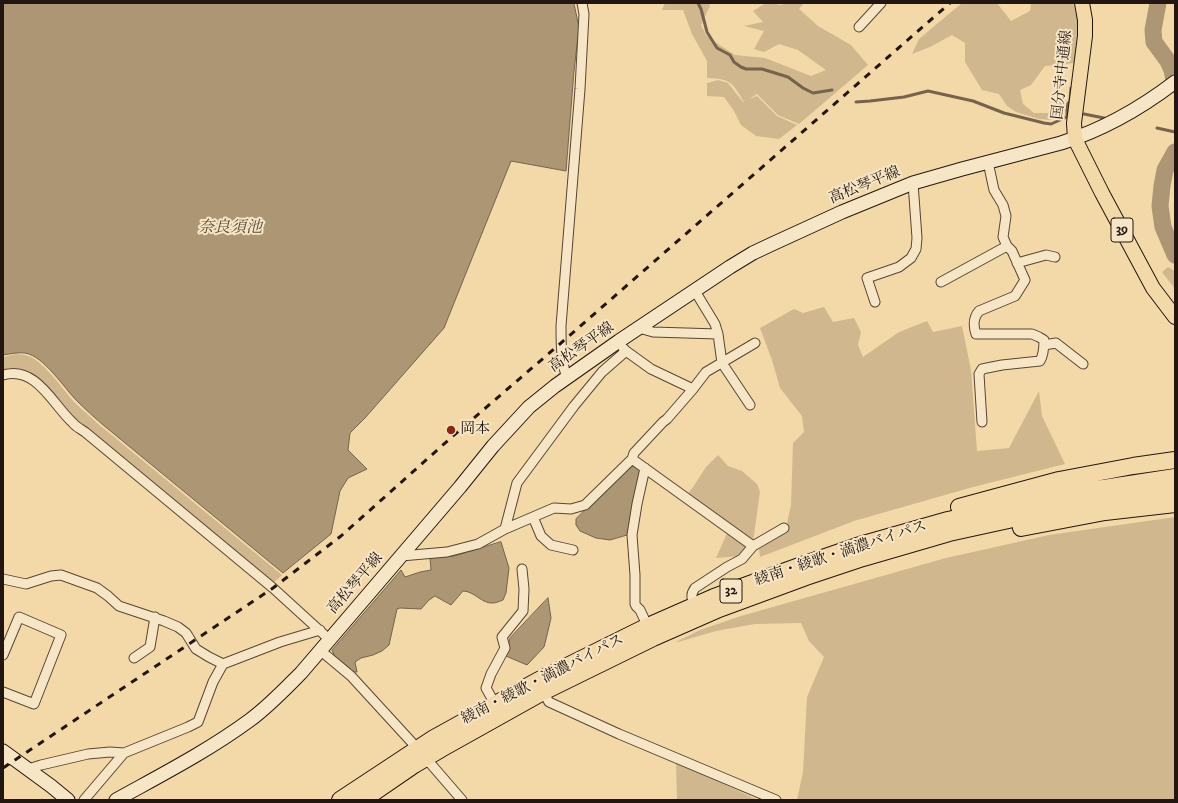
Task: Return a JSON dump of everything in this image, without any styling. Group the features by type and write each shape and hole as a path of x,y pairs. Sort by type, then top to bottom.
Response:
{"highway":[{"path":"717,603 787,561 866,532 1060,480 1133,466 1175,460"},
{"name":"綾南・綾歌・満濃バイパス","path":"340,800 540,687 651,632 717,603 949,534 1168,484"},
{"path":"717,603 921,551 1012,530 1105,512 1175,504"},
{"name":"綾南・綾歌・満濃バイパス","path":"651,632 694,606 717,603"},
{"name":"綾南・綾歌・満濃バイパス","path":"363,800 422,753 434,738 495,704 540,687"}],"main road":[{"name":"国分寺中通線","path":"1082,3 1085,20 1085,36 1074,123 1075,139 1153,288 1175,317"},
{"name":"高松琴平線","path":"116,800 188,760 250,720 301,673 513,423 529,407 567,378 622,346 639,328 730,267 770,244 842,212 914,183 1075,139 1111,123 1170,86"},
{"path":"6,757 28,769 52,786 68,800"}],"street":[{"path":"567,378 564,372 561,326 580,89 584,14 582,3"},
{"path":"859,27 881,3"},
{"path":"982,422 979,374 982,369 1002,365 1040,361 1044,345 1044,340 1032,334 976,334 973,325 975,315 979,311 1015,296 1025,280 1012,251 1007,246 1003,238 1006,216 994,190 988,162"},
{"path":"875,302 867,278 899,267 911,258 916,249 917,231 914,183"},
{"path":"941,282 1007,246"},
{"path":"1017,263 1046,255 1055,257"},
{"path":"695,291 715,324 722,363 750,404"},
{"path":"639,328 653,332 718,334"},
{"path":"401,556 447,552 478,544 505,529 554,508 571,509 585,505 632,459 634,453 694,389 706,372 754,343"},
{"path":"1044,345 1056,343 1083,364"},
{"path":"505,529 517,483 574,406 622,346 651,369 694,389"},
{"path":"3,375 11,373 24,375 34,381 45,390 73,423 273,588 330,640"},
{"path":"632,459 753,546"},
{"path":"645,468 632,535 635,575 634,604 640,610 651,632"},
{"path":"533,517 541,536 551,545 573,550"},
{"path":"694,606 691,596 695,588 726,567 742,559 753,546 784,528"},
{"path":"495,704 486,688 491,674 505,648 502,637 523,611 524,589 522,569"},
{"path":"3,579 26,584 51,576 61,575 97,588 119,606 155,617 178,627 186,634 196,649 223,664"},
{"path":"3,655 19,617 61,635 34,704 3,692"},
{"path":"134,658 150,647 155,617"},
{"path":"28,769 88,754 110,752 124,753 198,722 213,682 223,664 280,642 320,630"},
{"path":"320,651 351,676 422,753 462,800"},
{"path":"540,687 549,702 619,734 776,800"},
{"path":"84,800 124,753"}],"shaded area":[{"path":"665,3 709,3 710,6 701,25 706,35 712,40 735,55 765,58 811,76 826,70 798,50 779,44 764,52 754,49 764,31 744,26 763,22 753,11 766,3 782,5 784,3 804,3 799,9 818,26 851,45 868,65 799,124 778,115 757,94 749,99 757,96 777,116 797,125 779,139 756,136 741,125 734,111 724,97 707,96 707,83 718,80 728,83 744,102 737,90 730,83 721,79 707,78 707,61 692,34 683,10 662,10"},
{"path":"962,3 997,3 1011,21 1030,11 1031,3 1073,3 1078,20 1075,63 1045,66 1031,85 1020,90 1023,104 1034,113 1048,113 1066,96 1063,115 1051,120 1039,119 1016,112 1007,106 999,94 982,90 965,62 965,43 952,35 930,47 912,54 919,39"},
{"path":"1168,267 1175,271 1175,289 1162,272"},
{"path":"824,307 833,322 854,318 861,332 858,345 863,357 899,332 927,321 933,332 962,326 971,370 977,451 1009,448 1039,391 1042,416 1065,464 973,487 854,521 760,557 759,549 785,533 791,505 793,443 804,432 802,416 780,388 772,360 760,328 794,309 803,313"},
{"path":"22,354 36,360 54,378 74,402 97,423 282,575 272,584 73,420 51,390 38,378 31,373 22,370 10,368 3,370 3,357"},
{"path":"718,455 728,466 742,471 757,484 760,492 753,542 740,556 716,558 729,529 686,496 706,467"},
{"path":"1175,517 1175,800 797,800 803,772 807,697 824,657 809,641 801,623 755,624 716,631 676,642 700,630 741,616 946,558 1049,535"},
{"path":"676,762 758,800 677,800"}],"water":[{"name":"奈良須池","path":"3,3 574,3 579,27 566,171 511,161 444,328 350,433 348,450 367,469 348,478 340,491 331,534 283,573 102,424 77,401 53,373 39,360 32,355 25,353 3,355"},
{"path":"630,466 638,467 642,471 627,535 610,540 596,538 580,531 576,525 576,519"},
{"path":"501,542 509,568 506,593 503,600 495,603 489,603 471,593 463,591 451,605 435,596 421,609 397,609 389,645 382,651 361,658 355,662 357,672 353,672 335,657 332,650 401,570 405,577 431,570 430,558 454,556"},
{"path":"548,598 551,618 544,647 527,665 506,656 510,638"}],"waterway":[{"path":"698,3 707,32 717,48 730,55 734,62 741,67 746,69 762,69 788,77 813,93 832,90"},
{"path":"1158,3 1153,30 1154,42 1168,61 1172,70 1175,85"},
{"path":"1067,117 1067,105 1070,101 1071,88"},
{"path":"856,102 904,97 928,91 973,101 1004,113 1044,123 1051,124 1069,116"},
{"path":"1084,114 1104,118"},
{"path":"1157,128 1175,132"},
{"path":"1175,152 1165,170 1160,206 1163,227 1175,255"}],"railway":[{"path":"3,768 273,588 341,536 453,436 950,3"}],"place":[{"name":"岡本","path":"451,430"}]}
